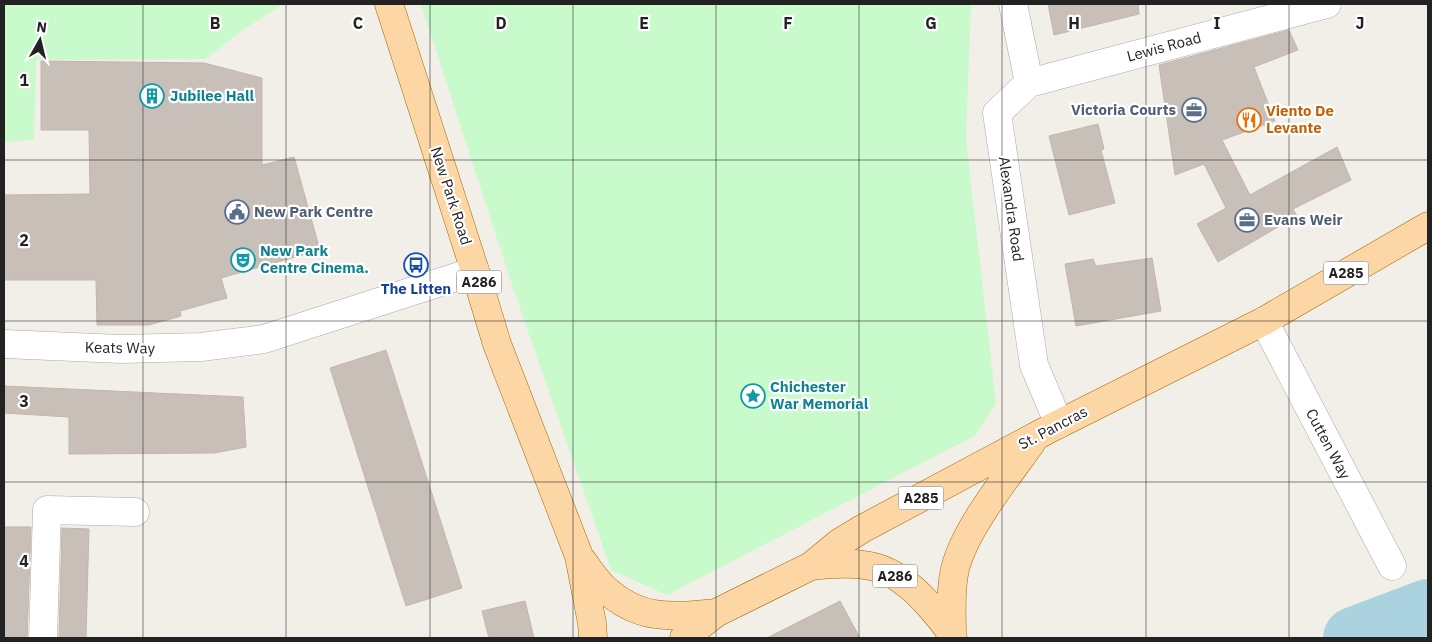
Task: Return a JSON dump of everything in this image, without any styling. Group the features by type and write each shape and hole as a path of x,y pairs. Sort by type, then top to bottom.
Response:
{"main road":[{"name":"New Park Road","path":"389,4 497,344 579,556 592,623 593,638"},
{"name":"St. Pancras","path":"684,638 716,613 811,566 839,543 862,529 1047,430 1264,321 1428,226"},
{"name":"A285","path":"952,636 952,586 955,568 964,547 981,516 1047,430"},
{"name":"New Park Road","path":"579,556 602,586 631,608 651,614 672,617 716,613"},
{"name":"A286","path":"811,566 856,563 875,567 900,578 917,591 937,614 952,636"}],"street":[{"path":"1012,4 1029,83"},
{"name":"Lewis Road","path":"1029,83 1327,4"},
{"name":"Alexandra Road","path":"1029,83 997,113 1034,366 1047,430"},
{"name":"Keats Way","path":"4,344 121,349 201,347 264,339 475,271"},
{"name":"Cutten Way","path":"1264,321 1392,566"},
{"path":"44,638 47,510 135,512"}],"green space":[{"path":"4,4 283,4 240,32 206,59 36,60 34,140 4,142"},
{"path":"421,4 971,4 966,140 996,403 976,435 667,595 611,570 513,288"},
{"path":"1428,610 1428,638 1354,638"}],"building":[{"path":"1048,4 1138,4 1139,14 1054,35"},
{"path":"1289,30 1298,50 1254,67 1275,121 1222,140 1250,195 1337,147 1351,180 1293,209 1297,216 1218,262 1197,224 1226,208 1204,164 1175,175 1159,65"},
{"path":"41,61 204,63 262,78 262,165 294,157 320,250 221,278 227,298 180,311 181,316 149,325 97,325 96,280 4,280 4,195 90,194 89,130 41,130"},
{"path":"1098,124 1104,149 1101,150 1115,203 1069,215 1049,136"},
{"path":"1152,258 1161,311 1076,326 1065,264 1093,259 1096,266"},
{"path":"386,350 462,588 406,606 330,368"},
{"path":"4,386 243,397 246,447 214,453 69,454 69,417 4,413"},
{"path":"4,527 31,527 27,638 4,638"},
{"path":"62,528 89,529 86,638 59,638"},
{"path":"525,601 534,638 489,638 482,611"},
{"path":"840,601 860,638 767,638"}],"waterway":[{"path":"1354,638 1428,610"}],"place":[{"name":"Jubilee Hall","path":"152,96"},
{"name":"Victoria Courts","path":"1194,110"},
{"name":"Viento De Levante","path":"1249,120"},
{"name":"New Park Centre","path":"237,212"},
{"name":"Evans Weir","path":"1247,220"},
{"name":"New Park Centre Cinema.","path":"243,260"},
{"name":"The Litten","path":"416,265"},
{"name":"Chichester War Memorial","path":"753,396"}]}
